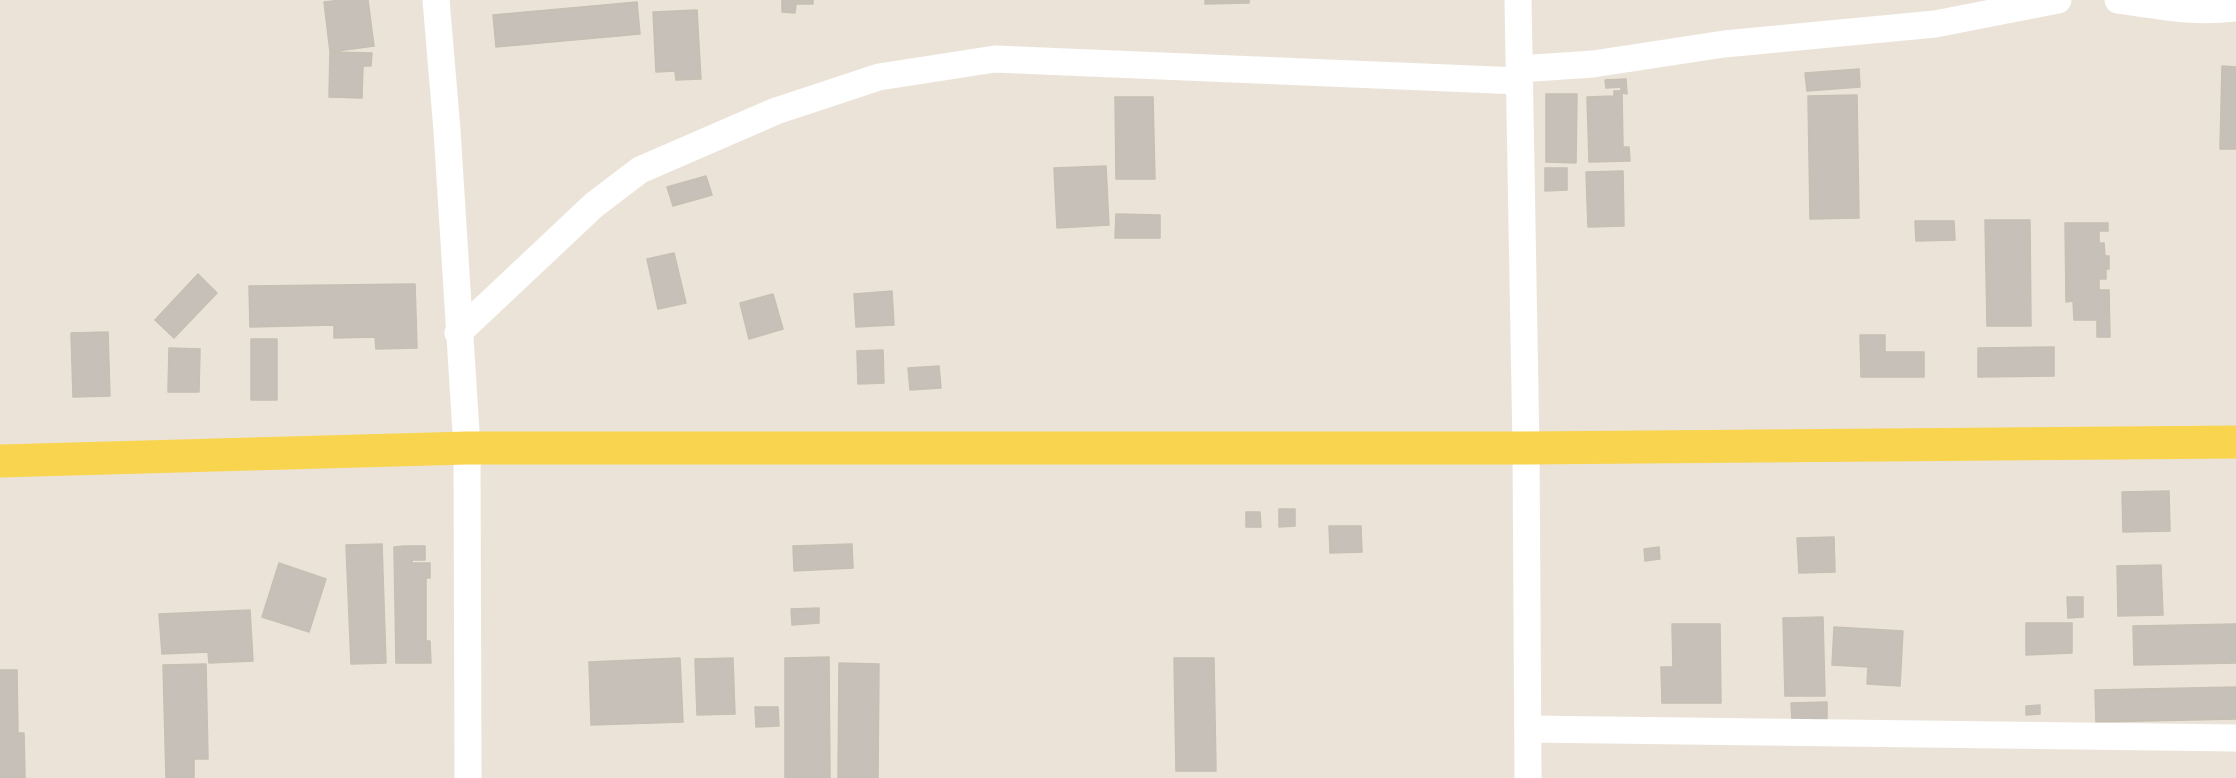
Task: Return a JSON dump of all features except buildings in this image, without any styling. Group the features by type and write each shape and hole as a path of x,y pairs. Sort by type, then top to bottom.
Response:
{"main road":[{"path":"0,461 467,448 1526,448 2236,442"}],"street":[{"path":"436,0 447,130 467,448 468,778"},
{"path":"1518,0 1526,448 1528,778"},
{"path":"458,333 594,205 640,170 776,111 879,77 995,59 1519,75 1724,44 1935,24 2058,0"},
{"path":"2118,0 2176,10 2206,12 2236,8"},
{"path":"1528,729 2236,738"}]}
